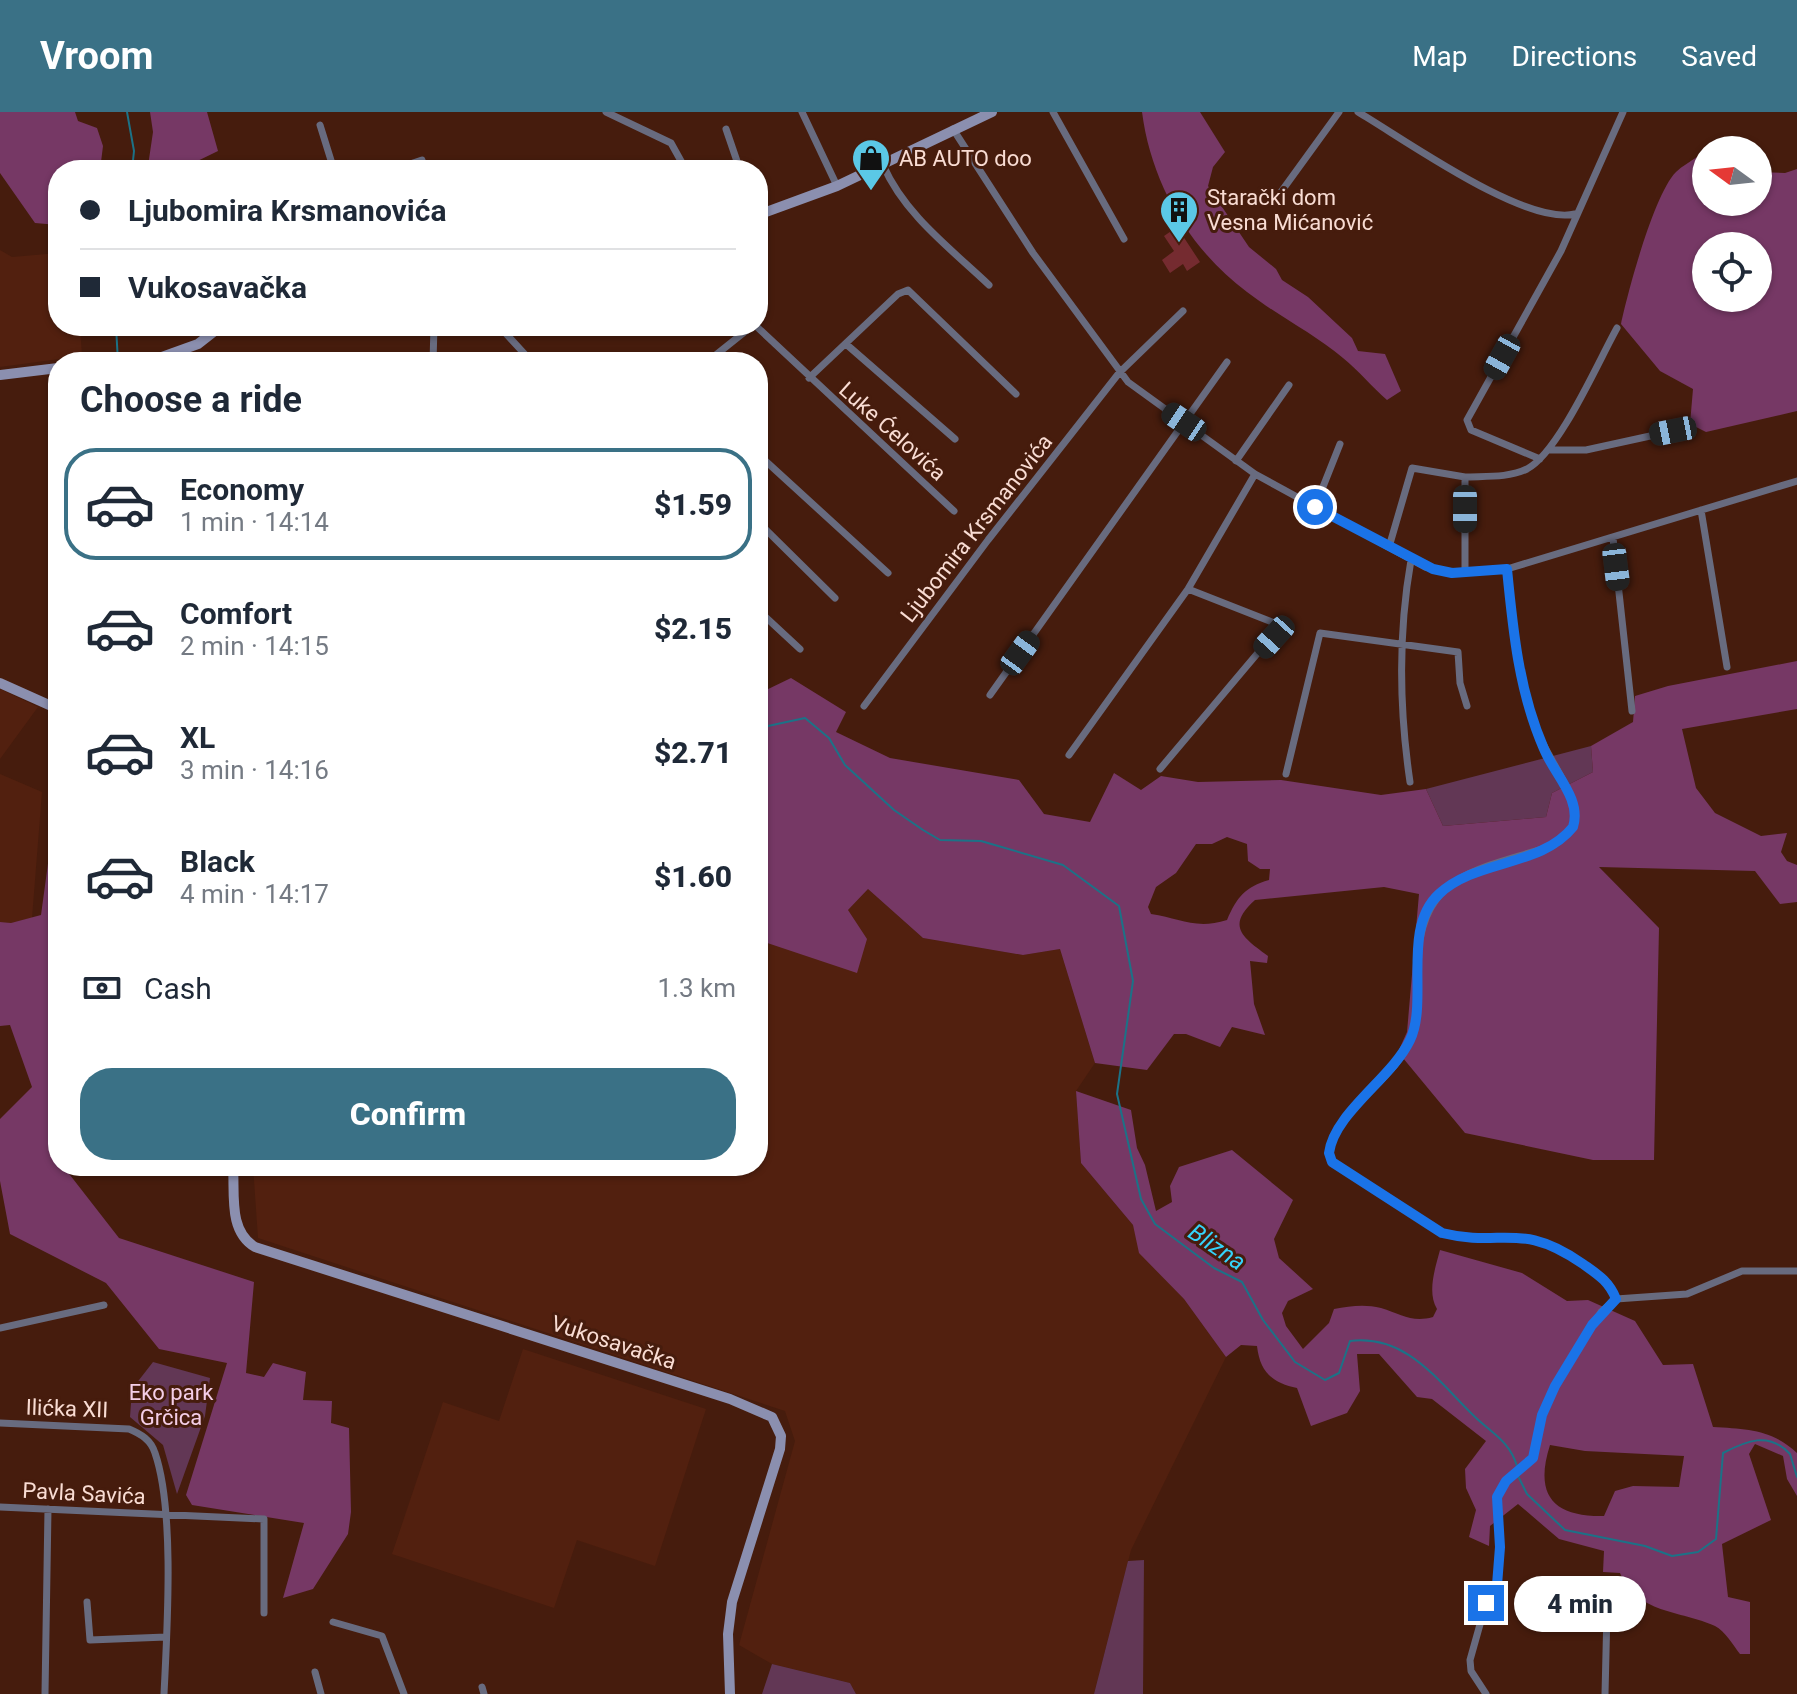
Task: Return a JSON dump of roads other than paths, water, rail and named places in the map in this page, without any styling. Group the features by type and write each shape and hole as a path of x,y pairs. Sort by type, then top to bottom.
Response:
{"street":[{"path":"606,112 671,143 680,160"},
{"path":"802,112 837,186"},
{"path":"768,210 837,186 992,112"},
{"path":"1053,112 1124,239"},
{"path":"1273,203 1339,112"},
{"path":"1358,112 1451,170 1522,204 1562,217 1575,214"},
{"path":"1540,459 1471,430 1467,420 1569,229 1623,112"},
{"path":"320,125 331,160"},
{"path":"726,129 737,160"},
{"path":"953,129 1033,253 1119,373 1255,474 1411,560 1441,571 1465,573 1507,569 1797,481"},
{"path":"883,165 898,196 989,285"},
{"path":"1562,217 1569,229"},
{"name":"Luke Ćelovića","path":"809,378 898,294 908,290 1016,394"},
{"name":"Ljubomira Krsmanovića","path":"864,706 988,540 1119,373 1183,311"},
{"path":"1389,547 1412,468 1465,477 1516,473 1550,450 1617,328"},
{"path":"185,352 208,336"},
{"path":"508,336 523,352"},
{"path":"720,352 741,336"},
{"name":"Luke Ćelovića","path":"765,336 954,511"},
{"name":"Luke Ćelovića","path":"846,344 955,439"},
{"path":"990,695 1227,362"},
{"path":"0,375 48,369"},
{"path":"1236,461 1289,385"},
{"path":"1550,450 1586,450 1673,431"},
{"path":"1315,507 1340,444"},
{"path":"768,463 888,573"},
{"path":"1069,755 1188,589 1255,474"},
{"path":"1465,477 1465,573"},
{"path":"1701,510 1727,667"},
{"path":"768,532 835,598"},
{"path":"1613,538 1632,711"},
{"path":"1410,782 1400,644 1411,560"},
{"path":"1507,569 1515,650 1533,722 1545,752 1575,805 1575,819 1567,834 1554,845 1455,879 1435,897 1422,921 1412,1038 1396,1063 1338,1129 1329,1153 1332,1162 1442,1233 1459,1237 1535,1238 1557,1246 1605,1280 1616,1299"},
{"path":"1160,769 1278,629 1268,620 1188,589"},
{"path":"768,619 800,649"},
{"path":"1286,774 1320,633 1458,652 1467,706"},
{"path":"0,683 48,705"},
{"name":"Vukosavačka","path":"234,1176 236,1224 240,1236 255,1247 730,1399 772,1417 781,1436 780,1449 732,1602 728,1634 730,1694"},
{"path":"1486,1694 1471,1671 1470,1660 1486,1603 1497,1585 1500,1547 1497,1497 1506,1481 1533,1458 1542,1415 1555,1386 1592,1325 1616,1299 1687,1294 1742,1271 1797,1271"},
{"path":"0,1328 104,1305"},
{"name":"Ilićka XII","path":"0,1423 115,1427 140,1434 155,1451 165,1514"},
{"name":"Pavla Savića","path":"0,1507 264,1519 264,1613"},
{"path":"45,1694 48,1509"},
{"name":"Pavla Savića","path":"164,1694 165,1514"},
{"path":"87,1602 88,1637 92,1641 166,1637"},
{"path":"1605,1694 1607,1611"},
{"path":"333,1622 382,1636 391,1651 404,1694"},
{"path":"315,1672 321,1694"}],"waterway":[{"name":"Blizna","path":"127,112 133,160"},
{"name":"Blizna","path":"117,336 117,352"},
{"name":"Blizna","path":"768,726 805,718 829,738 845,765 894,810 923,830 940,840 981,841 1063,865 1119,906 1133,981 1117,1094 1141,1199 1155,1224 1214,1268 1242,1282 1263,1320 1295,1362 1325,1380 1339,1373 1350,1341 1370,1341 1404,1352 1433,1374 1499,1438 1517,1466"},
{"name":"Blizna","path":"1518,1476 1527,1494 1565,1530 1645,1546 1672,1556 1698,1552 1716,1539 1723,1453 1757,1440 1774,1442 1790,1454 1797,1477"}],"place":[{"name":"AB AUTO doo","path":"871,192"},
{"name":"Starački dom Vesna Mićanović","path":"1179,244"}],"park label":[{"name":"Eko park Grčica","path":"171,1404"}]}
